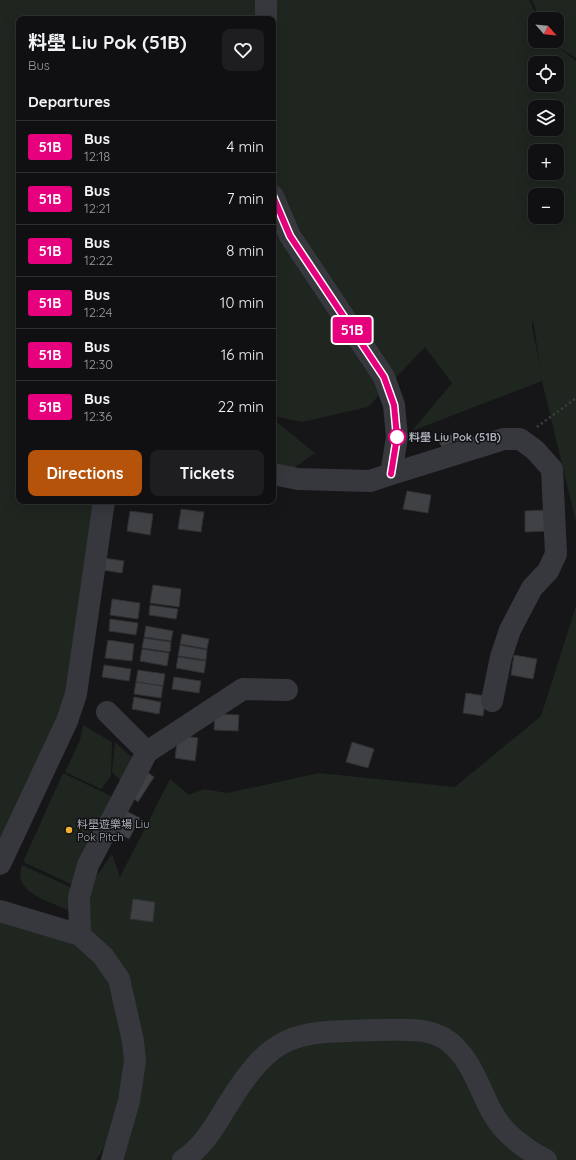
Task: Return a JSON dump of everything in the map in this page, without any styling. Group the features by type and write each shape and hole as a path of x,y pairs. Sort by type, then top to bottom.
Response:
{"street":[{"path":"266,0 266,16"},
{"path":"276,203 290,236 384,377 394,405 397,437 391,474"},
{"path":"276,475 298,479 370,481 504,439 520,439 535,450 552,469 556,554 548,571 532,588 510,630 501,657 492,701"},
{"path":"0,864 67,721 76,694 104,504"},
{"path":"80,934 79,897 88,865 147,752 243,689 287,690"},
{"path":"108,712 147,752"},
{"path":"0,911 80,934 103,956 119,979 133,1041 135,1061 133,1080 112,1160"},
{"path":"183,1160 198,1147 209,1134 242,1082 257,1064 269,1051 286,1040 318,1032 409,1030 432,1032 441,1036 455,1047 473,1073 498,1121 519,1142 546,1160"}],"path":[{"path":"520,439 576,398"}],"shaded area":[{"path":"0,0 529,0 535,12 528,12 528,48 559,48 576,61 576,522 542,381 412,431 452,383 425,347 368,407 302,422 276,417 276,16 16,16 16,504 114,504 72,707 0,864","holes":["533,319 540,367 532,327"]},
{"path":"532,0 576,0 576,58 560,48 564,48 564,12 537,12"},
{"path":"276,421 315,453 282,476 276,474"},
{"path":"576,606 576,1160 123,1160 130,1108 96,1160 0,1160 0,904 66,931 88,888 112,854 120,877 170,779 189,795 204,789 227,793 319,773 455,787 541,716"},
{"path":"83,725 112,742 111,776 101,789 65,772 80,740"},
{"path":"115,742 137,762 125,785 112,772"},
{"name":"料壆遊樂場 Liu Pok Pitch","path":"63,773 115,798 75,886 23,862"},
{"path":"22,865 72,888 74,912 43,899 28,890 20,877"}],"building":[{"path":"458,432 461,439 442,447 438,440"},
{"path":"407,491 431,495 428,513 403,509"},
{"path":"181,509 204,512 201,532 178,529"},
{"path":"548,510 549,531 525,532 525,511"},
{"path":"130,511 153,514 150,535 127,531"},
{"path":"104,558 124,561 122,573 102,570"},
{"path":"153,585 181,589 179,607 150,603"},
{"path":"112,599 140,603 138,619 110,615"},
{"path":"150,605 178,609 176,619 149,615"},
{"path":"110,619 138,623 136,635 109,631"},
{"path":"146,626 173,631 171,641 144,637"},
{"path":"182,634 209,639 207,649 180,644"},
{"path":"144,638 171,642 170,652 142,648"},
{"path":"108,640 134,644 132,661 105,658"},
{"path":"180,645 207,650 206,660 178,656"},
{"path":"142,649 169,653 167,666 140,661"},
{"path":"514,655 537,659 533,679 511,675"},
{"path":"178,657 206,661 204,673 176,668"},
{"path":"104,665 131,669 129,681 102,677"},
{"path":"138,670 165,674 163,686 136,682"},
{"path":"174,677 201,681 199,693 172,689"},
{"path":"136,682 163,686 161,698 134,694"},
{"path":"466,693 486,696 483,716 463,713"},
{"path":"134,697 161,702 159,714 132,709"},
{"path":"215,714 239,715 238,731 214,730"},
{"path":"178,735 198,738 195,761 175,758"},
{"path":"352,742 374,749 368,768 346,762"},
{"path":"147,772 154,777 138,802 130,796"},
{"path":"122,809 140,818 129,839 111,829"},
{"path":"133,899 155,902 153,922 130,919"}],"bus line":[{"name":"51B","path":"276,203 290,236 384,377 394,405 397,437 391,474"}],"place":[{"name":"料壆 Liu Pok (51B)","path":"397,437"},
{"name":"料壆遊樂場 Liu Pok Pitch","path":"69,830"}]}
